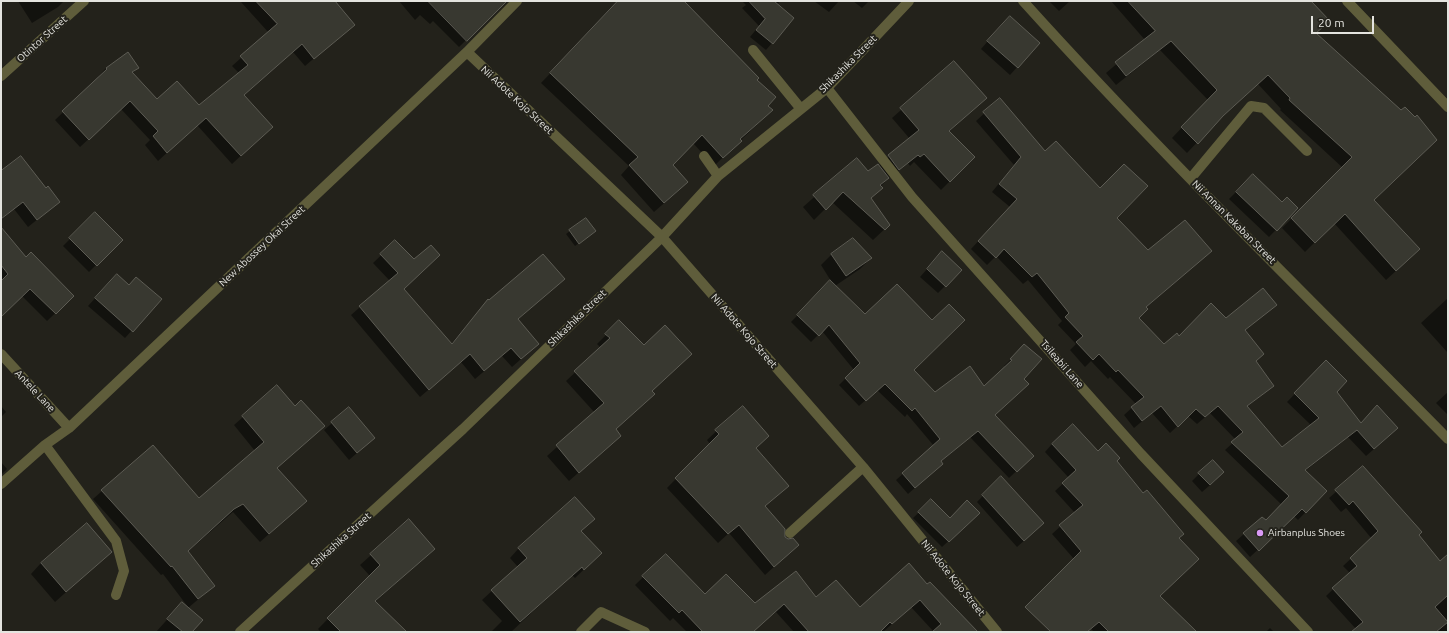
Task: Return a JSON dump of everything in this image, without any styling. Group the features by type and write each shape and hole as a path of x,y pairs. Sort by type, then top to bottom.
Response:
{"street":[{"name":"Otintor Street","path":"1,76 84,1"},
{"name":"New Abossey Okai Street","path":"1,484 45,445 69,428 467,52 517,1"},
{"name":"Shikashika Street","path":"240,632 463,429 662,237 718,176 827,88 909,1"},
{"name":"Nii Annan Kakaban Street","path":"1023,1 1079,63 1448,439"},
{"path":"1347,1 1448,107"},
{"path":"753,50 801,109"},
{"name":"Nii Adote Kojo Street","path":"467,52 662,237 863,467 997,632"},
{"name":"Tsileabii Lane","path":"827,88 912,197 1141,454 1308,632"},
{"path":"1191,178 1251,106 1264,108 1307,151"},
{"path":"704,156 718,176"},
{"name":"Antele Lane","path":"1,354 69,428"},
{"path":"45,445 116,541 124,571 116,595"},
{"path":"790,533 863,467"},
{"path":"581,632 601,612 645,632"}],"building":[{"path":"256,1 335,1 355,25 314,59 302,44 244,95 273,127 241,156 206,118 167,153 153,136 158,131 130,101 89,140 62,111 107,69 106,68 128,52 139,68 132,72 157,99 177,81 199,105 248,65 240,56 277,24"},
{"path":"428,1 507,1 467,41"},
{"path":"618,1 684,1 759,78 757,80 776,97 768,106 773,110 740,139 742,141 723,158 702,135 673,165 688,182 664,203 629,165 638,157 550,73"},
{"path":"749,1 774,1 794,18 773,44 756,30 765,19"},
{"path":"1128,1 1311,1 1330,21 1316,33 1401,110 1405,107 1415,117 1417,115 1437,140 1374,200 1420,249 1396,271 1345,214 1315,243 1291,218 1352,157 1289,100 1290,98 1268,75 1223,116 1198,144 1181,127 1217,90 1171,41 1126,76 1115,62 1155,31"},
{"path":"1010,16 1040,43 1018,68 987,41"},
{"path":"954,61 987,98 949,131 975,157 950,182 924,154 920,157 918,155 899,170 888,155 919,130 900,108"},
{"path":"1000,98 1045,151 1056,141 1100,188 1124,164 1148,186 1117,218 1148,250 1185,220 1212,251 1146,307 1148,309 1139,318 1164,344 1177,333 1179,336 1211,303 1226,318 1263,288 1277,305 1245,330 1264,354 1256,361 1274,386 1247,406 1282,447 1319,418 1294,393 1326,360 1347,381 1337,392 1361,423 1377,405 1398,428 1374,449 1357,430 1305,470 1327,491 1306,513 1302,509 1259,551 1243,533 1262,517 1266,520 1289,496 1231,442 1243,432 1218,406 1205,417 1196,409 1178,427 1161,406 1142,421 1131,407 1144,397 1118,370 1116,372 1099,354 1093,360 1076,342 1083,336 1065,317 1069,313 1037,273 1032,277 1004,249 996,258 978,241 1017,199 999,184 1021,157 983,112"},
{"path":"21,156 46,188 48,186 60,202 37,220 23,202 1,219 1,171"},
{"path":"857,158 868,171 878,164 889,178 880,185 883,188 871,198 890,225 885,230 843,192 826,210 813,195"},
{"path":"1253,174 1282,202 1287,197 1298,208 1277,231 1236,192"},
{"path":"95,212 123,240 97,266 69,238"},
{"path":"586,218 596,231 579,244 569,230"},
{"path":"1,227 26,257 31,252 74,296 56,314 30,289 1,317 1,281 8,274 1,265"},
{"path":"853,238 872,258 846,276 831,254"},
{"path":"395,240 414,259 431,245 440,255 404,289 452,344 488,299 489,300 543,254 565,279 518,319 539,344 521,359 511,348 484,371 470,354 429,390 359,306 398,273 380,254"},
{"path":"942,251 962,270 946,287 927,269"},
{"path":"117,274 129,285 136,277 162,299 133,332 95,298"},
{"path":"830,280 865,314 897,284 932,320 949,304 965,320 914,370 935,392 970,366 984,386 1012,360 1010,359 1024,344 1042,359 1024,379 1029,384 995,415 1034,456 1017,472 978,431 941,461 943,464 915,488 902,473 940,439 915,408 912,411 885,384 866,401 845,378 860,363 829,325 819,336 797,315"},
{"path":"619,320 644,345 665,325 692,354 652,391 655,394 616,429 621,436 579,473 556,445 604,403 574,371 610,338 605,334"},
{"path":"277,385 295,406 301,400 325,426 277,468 307,501 269,534 243,504 234,509 188,551 215,586 198,599 172,566 171,567 101,490 153,445 199,498 264,442 242,416"},
{"path":"743,406 769,436 756,448 789,486 765,506 785,529 785,537 788,539 793,538 799,545 774,567 739,525 728,534 675,478 719,434 715,430"},
{"path":"349,407 375,438 357,453 331,422"},
{"path":"1073,424 1098,451 1106,443 1120,458 1117,461 1143,493 1147,490 1184,534 1179,538 1199,559 1160,596 1197,632 1109,632 1099,622 1087,632 1051,632 1025,607 1081,551 1059,525 1083,505 1062,483 1076,470 1052,444"},
{"path":"1213,460 1224,472 1210,485 1198,473"},
{"path":"1363,466 1422,532 1419,535 1440,561 1448,554 1448,595 1435,607 1448,622 1436,632 1351,632 1363,622 1332,588 1357,566 1350,558 1378,531 1353,501 1349,505 1335,490"},
{"path":"1001,476 1044,523 1024,541 982,495"},
{"path":"575,497 595,519 581,531 602,553 584,570 582,567 520,622 491,590 527,558 518,548"},
{"path":"931,499 950,518 967,500 980,513 949,542 918,512"},
{"path":"409,519 435,549 375,601 407,632 341,632 327,618 380,565 370,554"},
{"path":"87,523 112,552 66,592 41,563"},
{"path":"666,554 705,594 726,574 755,603 796,571 816,597 836,580 860,607 909,563 927,584 930,582 978,632 932,632 941,624 920,600 892,624 890,622 880,632 809,632 784,604 753,632 703,632 682,610 679,613 642,576"},
{"path":"182,602 203,620 192,632 183,632 167,619"}],"place":[{"name":"Airbanplus Shoes","path":"1260,533"}]}
